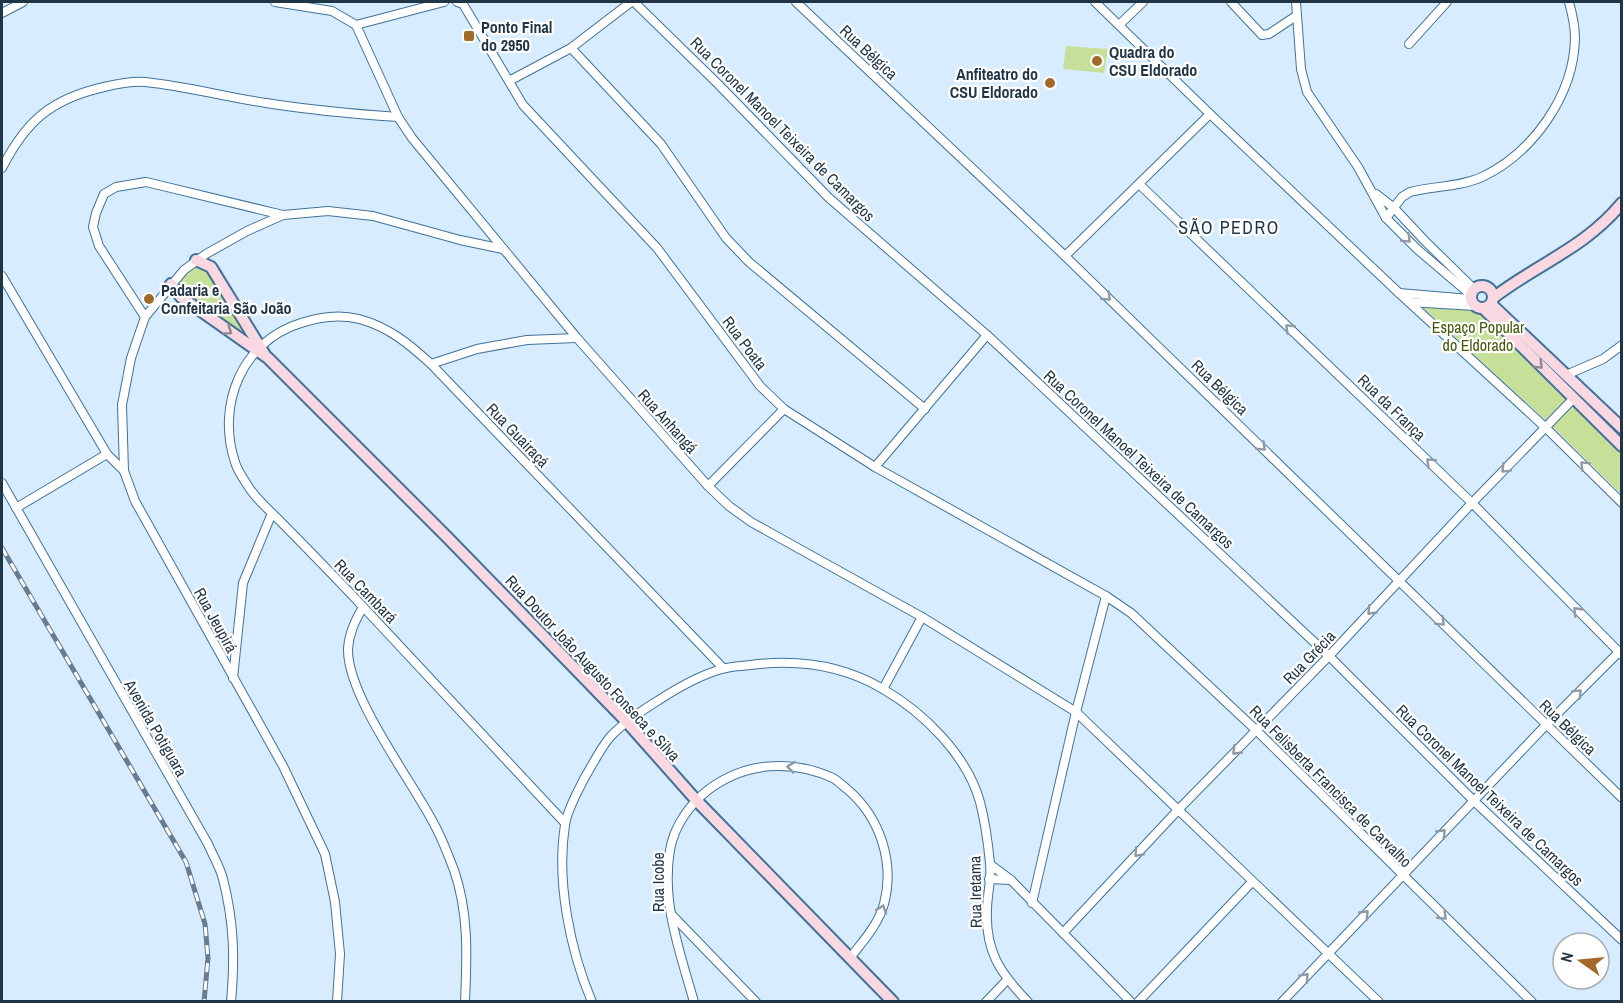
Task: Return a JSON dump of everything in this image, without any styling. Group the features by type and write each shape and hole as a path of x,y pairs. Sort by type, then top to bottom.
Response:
{"street":[{"path":"2,13 23,2"},
{"path":"275,2 332,10 356,25 444,2"},
{"name":"Rua Poata","path":"457,2 464,4 523,105 657,248 760,386 784,409 875,466 1106,596"},
{"path":"509,81 571,48 632,2"},
{"name":"Rua Coronel Manoel Teixeira de Camargos","path":"632,2 718,84 829,198 987,335 1329,656 1474,801 1622,940"},
{"name":"Rua Bélgica","path":"796,2 1065,256 1622,798"},
{"path":"1095,2 1399,293 1546,428 1622,503"},
{"path":"1119,25 1143,2"},
{"path":"1231,2 1262,35 1269,34 1296,16"},
{"path":"1296,2 1301,69 1307,92 1374,192 1386,219 1417,249 1480,298 1622,428"},
{"path":"1409,44 1447,2"},
{"path":"1386,219 1402,197 1410,192 1480,178 1505,163 1529,142 1546,122 1562,94 1570,66 1575,38 1569,2"},
{"name":"Rua Anhangá","path":"356,25 398,117 412,138 577,338 708,486 729,506 751,522 922,617 1076,712 1379,1002"},
{"path":"571,48 661,144 726,238 741,254 925,409"},
{"path":"2,168 29,126 57,103 87,91 115,84 143,82 268,104 398,117"},
{"path":"1065,256 1210,114"},
{"path":"145,316 99,246 93,227 104,195 116,187 146,182 283,215 328,211 373,216 460,240 503,249"},
{"name":"Rua da França","path":"1139,184 1472,503 1620,652"},
{"path":"1374,192 1394,208 1573,399 1622,446"},
{"path":"1409,302 1480,298 1564,254 1592,234 1622,203"},
{"path":"124,471 122,405 131,358 145,316 171,284 196,260 247,231 283,215"},
{"name":"Rua Doutor João Augusto Fonseca e Silva","path":"196,260 211,267 258,348"},
{"name":"Rua Jeupirá","path":"2,276 107,454 124,471 135,501 284,766 325,854 335,902 340,954 337,1002"},
{"name":"Rua Doutor João Augusto Fonseca e Silva","path":"171,284 181,297 258,348 448,538 626,722 696,800 893,1002"},
{"path":"1399,293 1480,298"},
{"name":"Rua Guairaçá","path":"258,348 280,332 297,324 325,317 347,317 366,321 394,333 431,364 723,668"},
{"path":"875,466 987,335"},
{"path":"431,364 477,349 527,340 577,338"},
{"path":"1566,375 1603,359 1622,345"},
{"name":"Rua Cambará","path":"258,348 241,371 229,403 229,436 235,463 250,489 565,824"},
{"name":"Rua Grécia","path":"1063,933 1573,399"},
{"path":"708,486 784,409"},
{"path":"16,508 107,454"},
{"name":"Avenida Potiguara","path":"2,483 208,844 223,878 233,938 235,963 231,1002"},
{"path":"233,678 243,583 272,513"},
{"path":"1032,903 1076,712 1106,596"},
{"name":"Rua Felisberta Francisca de Carvalho","path":"1106,596 1131,613 1256,730 1532,1002"},
{"path":"363,607 352,628 348,650 353,680 368,711 435,825 454,871 465,919 467,962 465,1002"},
{"path":"883,689 922,617"},
{"path":"1282,1002 1401,875 1620,652"},
{"name":"Rua Iretama","path":"565,824 582,784 609,738 626,722 683,684 723,668 774,662 797,662 834,669 883,689 918,715 944,739 966,769 980,801 991,865 987,927 998,966 1007,980 1028,1002"},
{"name":"Rua Icobe","path":"694,1002 670,913 668,882 670,846 682,819 696,800 723,779 734,774 776,765 806,769 835,779 856,798 880,835 885,848 888,878 884,906 878,920 850,958"},
{"path":"565,824 563,867 566,912 575,951 592,1002"},
{"path":"991,865 1011,880 1131,1002"},
{"path":"989,879 1011,880"},
{"path":"1138,1002 1252,882"},
{"path":"670,913 756,1002"},
{"path":"986,1002 1007,980"}],"green space":[{"path":"1066,46 1108,49 1104,73 1063,69"},
{"path":"196,262 208,269 254,345 182,297 173,284"},
{"name":"Espaço Popular do Eldorado","path":"1421,306 1466,308 1480,315 1621,450 1621,494 1555,429"}],"railway":[{"path":"2,548 186,862 205,924 208,958 204,1002"}],"place":[{"name":"Ponto Final do 2950","path":"469,36"},
{"name":"Quadra do CSU Eldorado","path":"1097,61"},
{"name":"Anfiteatro do CSU Eldorado","path":"1050,83"},
{"name":"Padaria e Confeitaria São João","path":"149,299"}],"district":[{"name":"SÃO PEDRO","path":"1229,227"}]}
